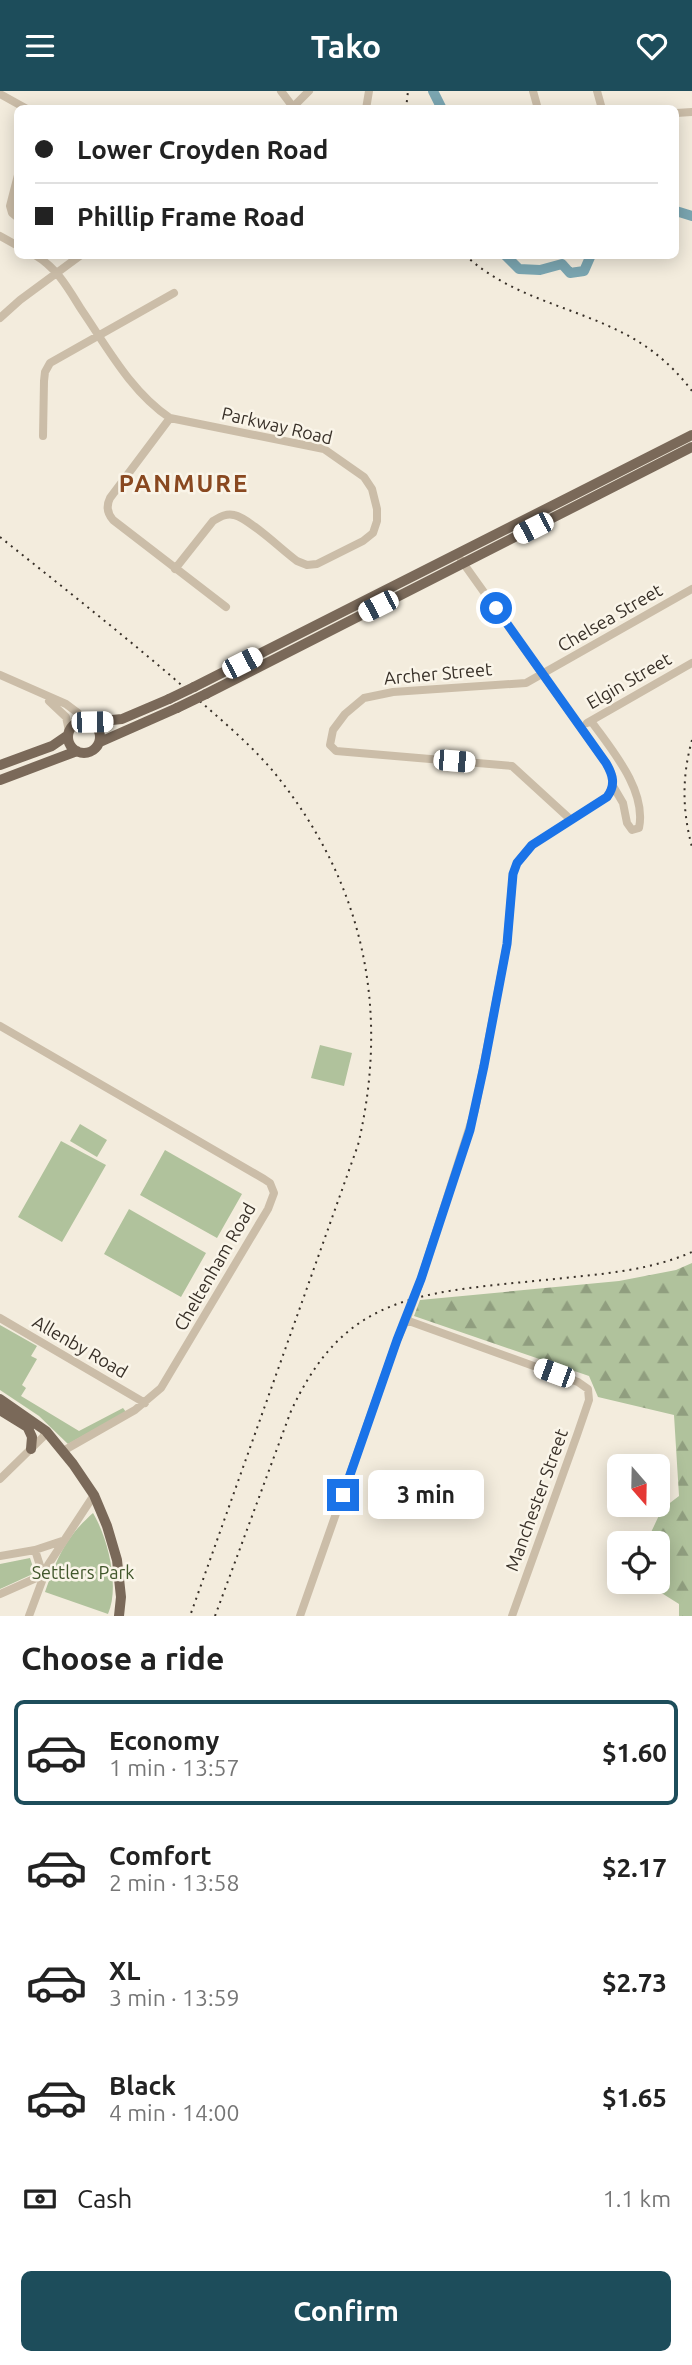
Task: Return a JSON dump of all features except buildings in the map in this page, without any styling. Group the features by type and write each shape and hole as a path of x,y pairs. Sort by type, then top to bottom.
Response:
{"main road":[{"path":"0,765 52,746 68,733 75,723 122,719 206,694 692,435"},
{"path":"68,733 70,745 77,751 88,753 100,742 173,703 194,687 692,447"},
{"path":"88,721 100,733 100,742"},
{"path":"0,780 77,751"},
{"path":"0,1399 63,1451 94,1496 114,1549 120,1578 119,1616"},
{"path":"0,1410 46,1435"},
{"path":"27,1426 32,1441 31,1449"}],"street":[{"path":"294,105 309,91"},
{"path":"0,94 20,105"},
{"path":"14,190 10,206 14,215"},
{"name":"Parkway Road","path":"40,259 57,272 139,391 170,418 318,447 331,452 354,468 368,482 374,496 377,515 375,528 368,537 312,565 297,561 240,517 225,515 213,521 176,569"},
{"path":"0,318 75,259"},
{"path":"43,436 44,381 47,366 58,356 174,293"},
{"path":"170,418 110,498 107,508 113,520 226,607"},
{"path":"460,559 609,769 615,789 626,810 628,827 636,830 639,828 640,817 632,784 591,721"},
{"name":"Chelsea Street","path":"544,675 692,589"},
{"name":"Elgin Street","path":"581,726 692,663"},
{"path":"0,675 66,704 88,721"},
{"name":"Archer Street","path":"544,675 526,683 393,692 364,698 345,713 333,730 330,745 335,751 512,766 570,819"},
{"path":"41,695 66,717 68,733"},
{"path":"300,1616 421,1279 475,1110 507,944 513,874 517,863 532,845 607,797 615,789 632,784"},
{"name":"Cheltenham Road","path":"0,1026 256,1174 272,1187 273,1199 268,1209 169,1377 145,1403 63,1451"},
{"name":"Allenby Road","path":"0,1318 145,1403"},
{"name":"Manchester Street","path":"407,1318 578,1382 585,1385 590,1394 512,1616"},
{"path":"0,1479 46,1435"},
{"path":"29,1616 43,1575 62,1541 94,1496"},
{"path":"0,1556 35,1550 62,1541"},
{"path":"35,1550 43,1575"},
{"path":"0,1594 43,1575"}],"green space":[{"path":"320,1045 352,1053 344,1086 311,1078"},
{"path":"80,1124 107,1140 97,1157 70,1141"},
{"path":"61,1141 106,1165 62,1242 18,1217"},
{"path":"165,1150 242,1194 217,1238 140,1195"},
{"path":"129,1209 206,1253 181,1297 104,1254"},
{"path":"692,1263 692,1616 679,1616 679,1604 663,1594 670,1594 670,1531 652,1531 658,1517 670,1517 670,1503 679,1496 674,1415 598,1397 589,1376 414,1316 420,1300 619,1281 676,1270"},
{"path":"0,1325 37,1346 31,1356 37,1359 22,1385 26,1388 21,1396 79,1431 123,1408 126,1412 68,1444 39,1416 0,1390"},
{"name":"Settlers Park","path":"93,1513 111,1563 113,1590 108,1614 45,1592 63,1549 75,1531"},
{"name":"Settlers Park","path":"30,1558 35,1573 0,1589 0,1564"}],"waterway":[{"path":"433,91 440,105"},
{"path":"679,212 692,216"},
{"path":"509,259 519,269 540,270 562,264 570,273 584,271 589,259"}],"railway":[{"path":"406,105 408,91"},
{"path":"470,259 501,281 521,291 633,339 661,358 692,391"},
{"path":"0,537 169,675 268,765 307,818 331,861 349,905 362,951 369,998 371,1046 367,1095 358,1145 190,1616"},
{"path":"692,740 684,793 692,847"},
{"path":"215,1616 291,1411 326,1353 346,1333 368,1317 420,1297 486,1286 631,1270 692,1252"}],"district":[{"name":"PANMURE","path":"184,484"}],"route":[{"path":"343,1495 421,1279 470,1130 509,933 513,874 517,863 532,845 607,797 613,786 612,775 606,763 496,608"}]}
